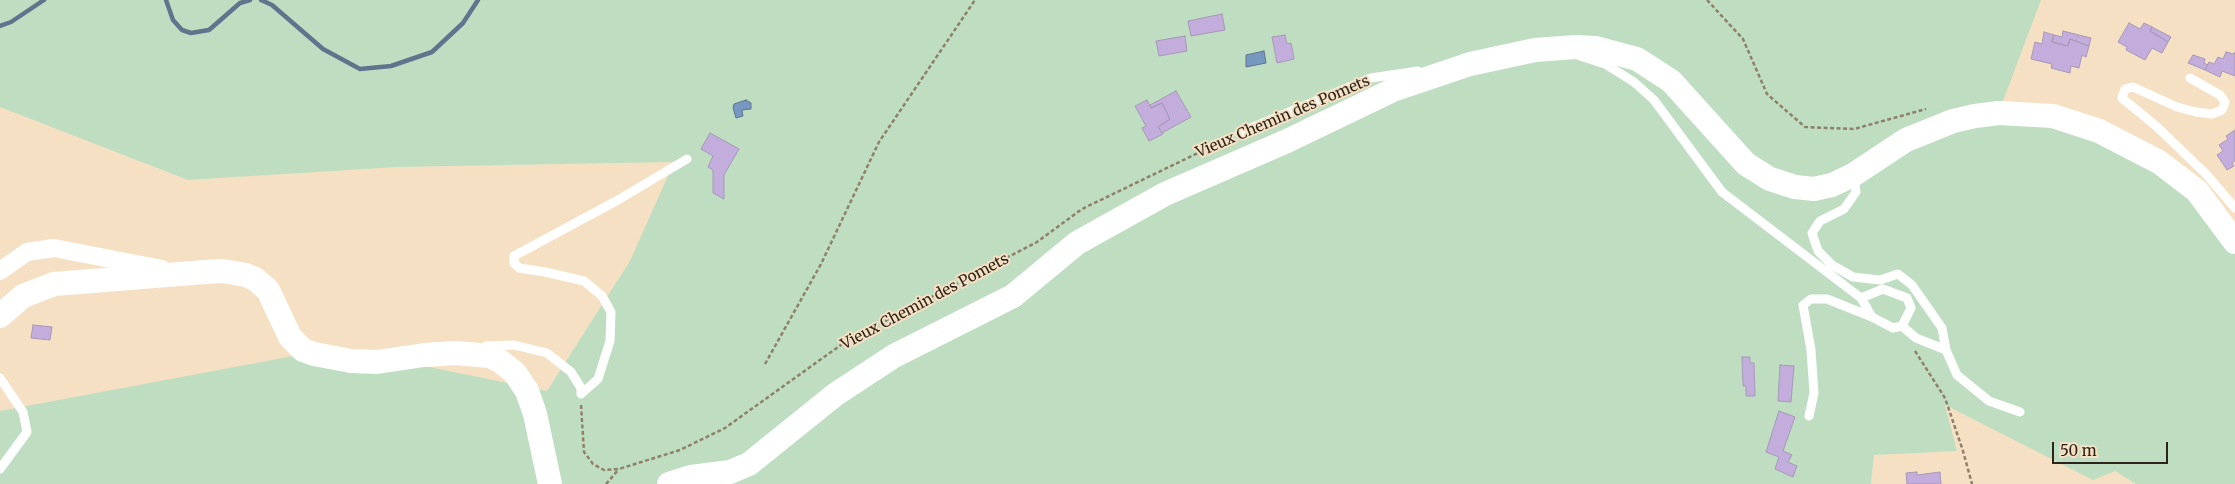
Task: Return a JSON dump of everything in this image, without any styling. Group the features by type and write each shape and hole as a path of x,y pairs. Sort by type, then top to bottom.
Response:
{"street":[{"path":"669,484 691,477 730,472 749,464 836,394 894,356 1013,296 1077,242 1165,194 1287,141 1393,90 1470,64 1510,54 1582,47 1617,52 1637,59 1656,70 1684,94 1746,164 1770,179 1795,187 1814,189 1832,185 1854,176 1906,140 1953,121 1999,113 2053,116 2099,131 2166,166 2197,192 2235,242"},
{"path":"0,271 27,252 54,248 185,274"},
{"path":"0,316 23,296 43,287 223,271 255,279 268,290 290,337 303,350 314,354 351,361 377,362 424,355 456,353 490,356 500,361 515,373 532,403 550,484"}],"lane":[{"path":"1558,48 1605,64 1627,76 1654,100 1722,192 1861,298 1872,316"},
{"name":"Vieux Chemin des Pomets","path":"1239,133 1371,78 1470,64"},
{"path":"2190,78 2220,94 2225,102 2222,110 2212,114 2196,112 2167,103 2134,87 2125,89 2122,98 2156,126 2206,174 2235,208"},
{"path":"581,394 598,379 610,341 611,312 602,296 584,282 545,272 519,268 514,263 514,256 618,200 687,159"},
{"path":"1854,176 1856,192 1844,209 1820,221 1812,233 1818,250 1832,265 1854,277 1880,280 1898,274 1912,285 1942,328 1946,350 1957,375 1989,400 2020,412"},
{"path":"1861,298 1883,290 1907,298 1911,308 1898,327"},
{"path":"1809,416 1814,393 1811,350 1803,305 1811,299 1827,299 1872,316 1898,327 1916,338 1946,350"},
{"path":"424,355 472,347 514,345 547,353 571,372 581,388 581,394"},
{"path":"0,378 23,412 28,432 0,469"}],"path":[{"path":"765,364 821,264 879,142 975,0"},
{"path":"1707,0 1743,39 1767,94 1805,127 1854,129 1933,107"},
{"name":"Vieux Chemin des Pomets","path":"581,394 584,452 593,464 604,470 619,469 680,450 725,428 845,342 1037,242 1082,208 1239,133"},
{"path":"1898,327 1945,398 1972,484"},
{"path":"606,484 619,469"}],"green space":[{"path":"0,0 2041,0 1997,117 2088,133 2193,194 2235,249 2235,484 2136,484 2115,471 2093,480 1945,405 1957,451 1874,455 1871,484 0,484 0,411 336,348 547,391 630,261 674,162 397,167 188,180 0,107"}],"water":[{"path":"1264,51 1266,63 1246,67 1246,55"},
{"path":"746,100 751,103 751,109 742,110 743,116 736,118 733,108 734,104"}],"building":[{"path":"1222,14 1225,30 1191,36 1188,21"},
{"path":"2129,23 2140,29 2144,23 2152,27 2150,31 2168,42 2162,53 2152,48 2145,60 2126,50 2127,47 2118,42"},
{"path":"2152,27 2171,37 2168,42 2150,31"},
{"path":"2063,31 2091,38 2089,46 2070,39 2068,46 2052,42 2054,35 2062,37"},
{"path":"2044,32 2054,35 2052,42 2068,46 2070,39 2089,46 2086,57 2082,55 2079,68 2071,66 2070,73 2051,68 2052,64 2031,59 2035,42 2042,44"},
{"path":"1285,35 1287,44 1291,43 1294,59 1277,63 1272,37"},
{"path":"1185,36 1187,51 1159,56 1156,41"},
{"path":"2226,52 2234,54 2235,52 2235,76 2222,71 2220,77 2205,70 2209,62 2214,64 2218,57 2223,59"},
{"path":"2193,55 2205,59 2204,63 2208,65 2205,70 2188,63"},
{"path":"1176,91 1191,117 1162,133 1158,127 1170,119 1162,103 1151,108 1150,105"},
{"path":"1147,100 1151,108 1162,103 1170,119 1158,127 1163,134 1149,141 1142,128 1146,126 1135,106"},
{"path":"2235,130 2235,161 2232,163 2234,166 2227,170 2217,155 2223,151 2219,145 2228,139 2226,136"},
{"path":"710,133 739,149 724,175 724,199 713,193 713,170 708,167 713,156 701,149"},
{"path":"33,325 52,327 50,340 31,338"},
{"path":"1742,357 1750,357 1750,363 1754,363 1755,396 1746,396 1746,386 1743,386"},
{"path":"1780,365 1794,366 1791,402 1778,401"},
{"path":"1779,411 1795,417 1783,451 1792,455 1788,462 1797,466 1793,477 1775,469 1779,457 1766,452"},
{"path":"1917,472 1917,475 1940,472 1941,484 1907,484 1906,473"}],"waterway":[{"path":"0,26 11,22 44,0"},
{"path":"166,0 173,20 182,30 191,33 209,30 240,3 250,0"},
{"path":"261,0 272,5 323,49 360,69 391,66 432,52 463,23 478,0"}]}
